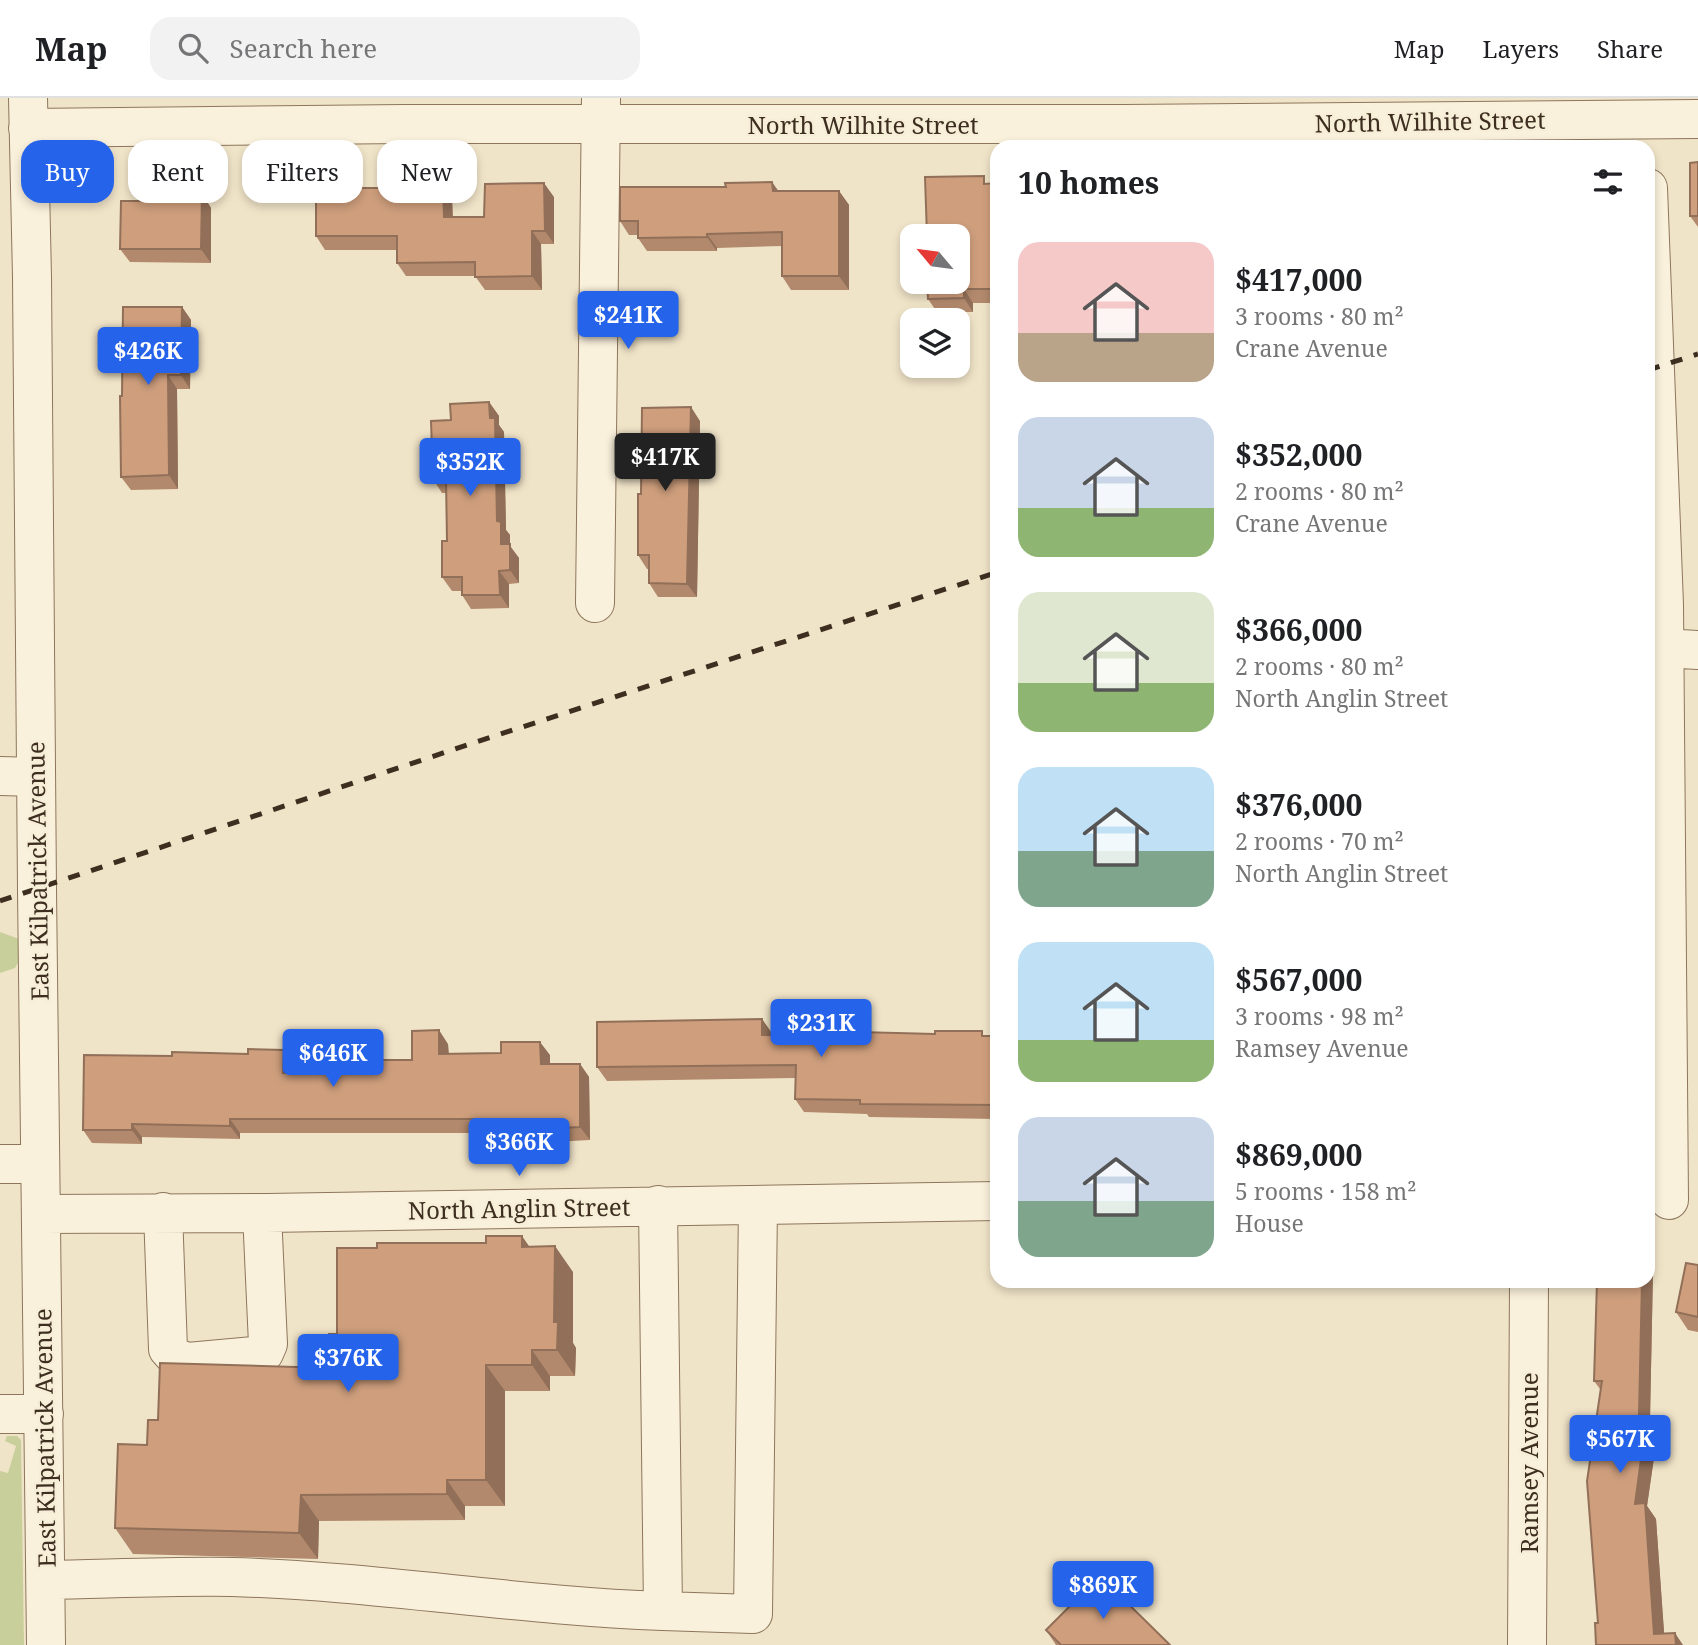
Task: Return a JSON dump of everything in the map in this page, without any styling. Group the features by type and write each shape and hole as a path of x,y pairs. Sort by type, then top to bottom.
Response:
{"street":[{"path":"595,603 601,111"},
{"name":"North Wilhite Street","path":"28,113 1123,111 1646,121 1698,119"},
{"name":"East Kilpatrick Avenue","path":"28,113 16,272 18,777 40,1164 47,1645"},
{"path":"1655,334 1670,648 1672,1200"},
{"path":"0,1164 40,1164"},
{"name":"North Anglin Street","path":"41,1214 990,1201"},
{"path":"658,1205 663,1611"},
{"path":"46,1580 233,1577 600,1609 753,1614 758,1205"},
{"path":"163,1212 168,1349 176,1358 188,1362 264,1353 268,1344 262,1213"},
{"name":"Ramsey Avenue","path":"1527,1645 1529,1288"},
{"path":"0,1414 44,1414"}],"green space":[{"path":"0,932 22,940 21,957 15,968 0,973"},
{"path":"7,1436 17,1436 21,1440 24,1645 0,1645 0,1471 8,1473 16,1446 5,1441"}],"building":[{"path":"1698,162 1698,216 1690,216 1690,163"},
{"path":"984,176 984,184 990,184 990,289 970,289 970,224 927,224 925,177"},
{"path":"772,182 773,191 839,191 839,276 782,276 782,232 638,238 638,221 620,221 620,187 726,187 725,183"},
{"path":"544,183 545,231 532,231 532,276 475,277 475,262 397,263 397,236 316,236 316,203 363,203 363,188 377,188 377,203 444,203 444,217 484,217 485,184"},
{"path":"121,201 202,203 201,249 120,249"},
{"path":"928,294 964,294 964,298 928,299"},
{"path":"123,307 182,307 181,375 168,375 169,475 121,477"},
{"path":"489,402 490,418 495,418 497,521 501,522 501,544 510,544 510,570 499,571 500,595 462,595 462,577 442,577 442,541 447,541 446,479 433,479 431,421 451,420 450,404"},
{"path":"691,407 687,584 649,583 649,555 638,555 642,408"},
{"path":"762,1019 762,1035 859,1037 859,1032 935,1034 935,1031 982,1031 982,1036 990,1036 990,1105 860,1104 860,1100 795,1099 796,1065 597,1067 597,1022"},
{"path":"439,1030 439,1054 501,1053 501,1042 540,1042 541,1064 580,1064 580,1127 487,1132 487,1119 230,1119 230,1126 132,1124 132,1130 83,1130 84,1055 172,1056 172,1052 248,1054 248,1049 284,1050 283,1073 344,1074 344,1060 412,1060 412,1031"},
{"path":"486,1236 522,1236 522,1247 555,1246 554,1322 558,1322 557,1350 532,1350 532,1365 486,1365 486,1480 447,1480 447,1494 301,1495 299,1533 115,1528 118,1444 147,1445 148,1420 158,1420 160,1363 329,1368 329,1334 337,1334 337,1248 377,1248 377,1243 486,1243"},
{"path":"1686,1263 1698,1265 1698,1317 1676,1312"},
{"path":"1597,1288 1642,1288 1639,1414 1647,1415 1635,1504 1645,1503 1654,1634 1675,1633 1676,1645 1596,1645 1595,1623 1598,1623 1587,1481 1602,1381 1594,1381"},
{"path":"1100,1576 1170,1645 1061,1645 1046,1630"}],"railway":[{"path":"1655,368 1698,354"},
{"path":"0,901 990,575"}]}
